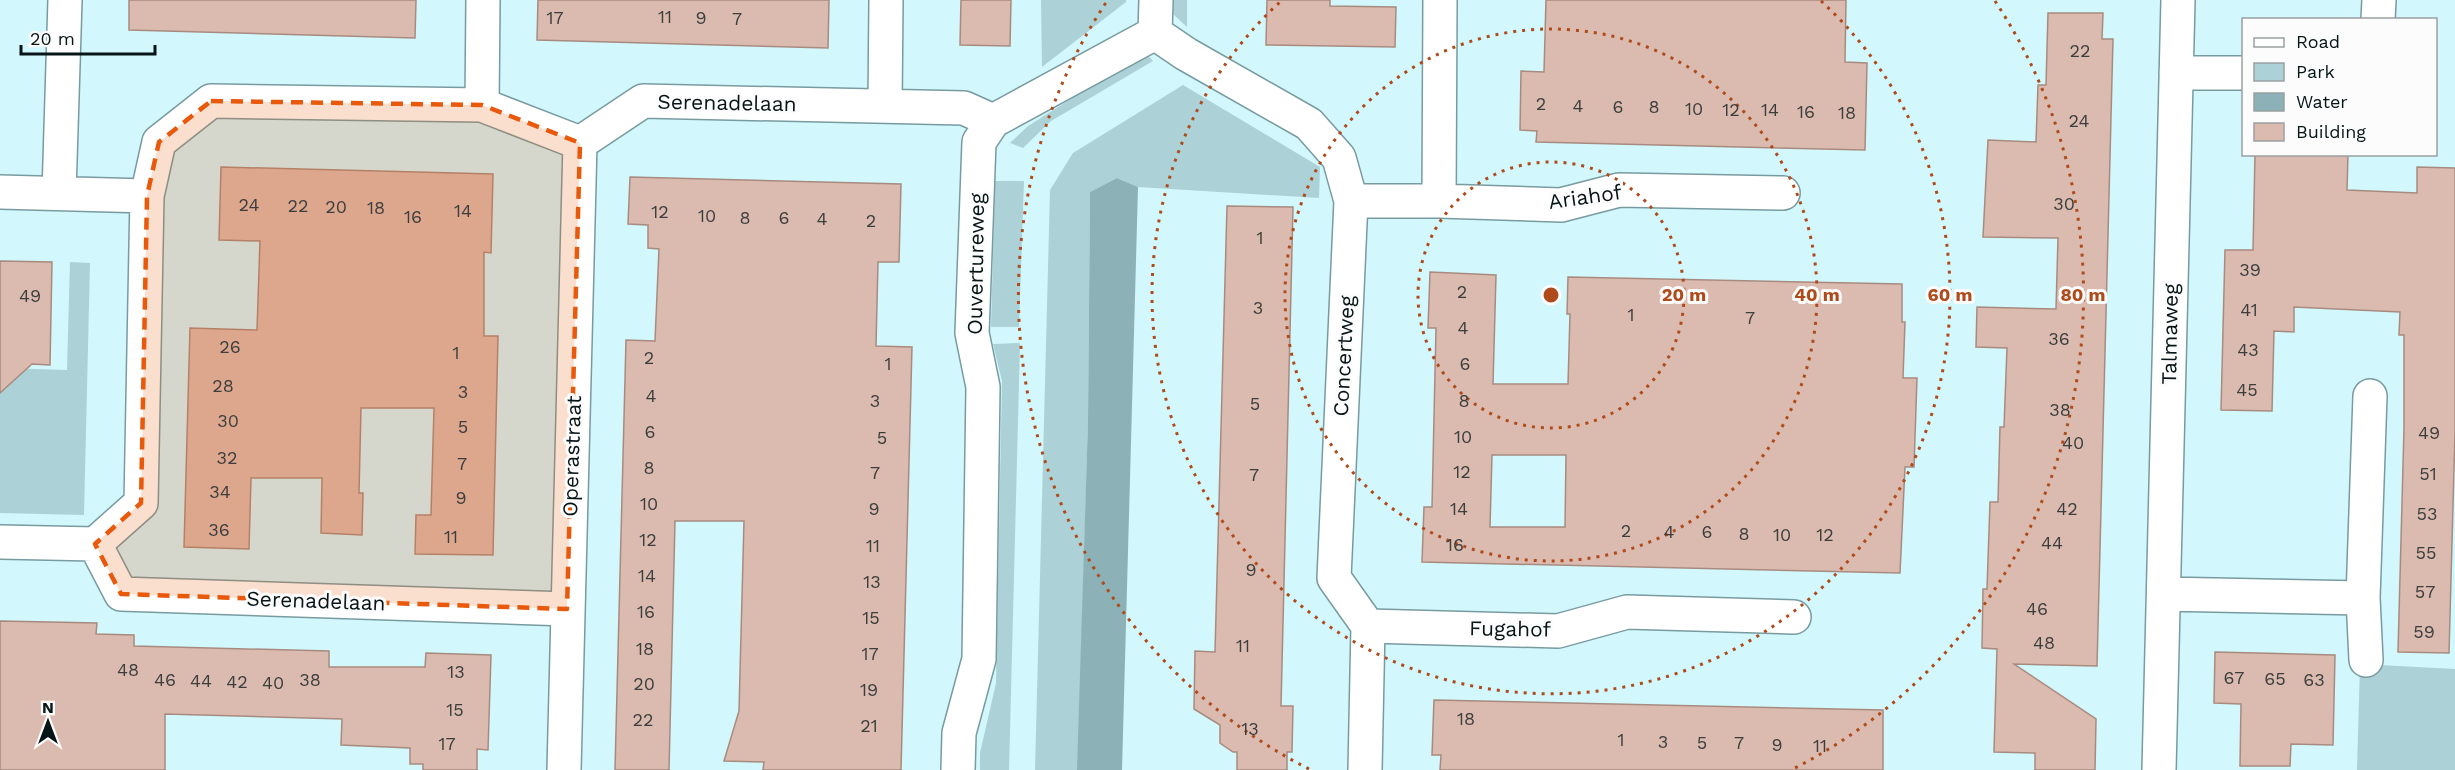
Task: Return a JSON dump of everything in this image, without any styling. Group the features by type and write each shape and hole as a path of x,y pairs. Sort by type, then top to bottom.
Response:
{"street":[{"path":"59,193 64,0"},
{"path":"482,105 483,0"},
{"path":"885,106 886,0"},
{"path":"993,121 1155,33 1156,0"},
{"path":"1439,201 1440,0"},
{"name":"Talmaweg","path":"2159,770 2178,0"},
{"path":"2378,18 2379,0"},
{"name":"Concertweg","path":"1155,33 1186,54 1309,124 1339,158 1351,201 1334,578 1368,626"},
{"path":"2176,73 2242,73"},
{"path":"0,542 95,543 141,503 147,196 159,142 211,101 482,105 580,143"},
{"name":"Serenadelaan","path":"580,143 644,101 964,108 993,121"},
{"name":"Ouvertureweg","path":"958,770 959,733 979,659 983,387 972,333 979,142 993,121"},
{"name":"Operastraat","path":"564,770 580,143"},
{"name":"Ariahof","path":"1351,201 1561,205 1618,190 1783,193"},
{"path":"0,192 147,196"},
{"path":"2366,660 2363,598 2370,396"},
{"name":"Serenadelaan","path":"95,543 121,594 567,609"},
{"path":"2164,594 2363,598"},
{"name":"Fugahof","path":"1368,626 1558,631 1627,612 1794,617"},
{"path":"1365,770 1368,626"}],"highlighted area":[{"path":"211,101 482,105 580,143 567,609 121,594 95,544 141,503 147,196 159,142"}],"green space":[{"path":"1041,0 1126,0 1126,2 1042,67"},
{"path":"1174,0 1187,0 1187,27 1173,14"},
{"path":"1145,52 1153,61 1051,121 1023,148 1010,143 1028,126"},
{"path":"1183,85 1320,167 1319,198 1138,187 1117,178 1090,192 1088,421 1078,770 1035,770 1050,190 1073,153"},
{"path":"995,181 1024,181 1019,327 991,327"},
{"path":"70,262 90,263 84,515 0,513 0,368 67,370"},
{"path":"1020,343 1009,770 980,770 980,753 996,683 1002,381 993,344"},
{"path":"2360,664 2455,669 2455,770 2357,770"}],"water":[{"path":"1117,178 1138,187 1122,770 1077,770 1088,421 1090,192"}],"building":[{"path":"129,0 416,0 415,38 129,30"},
{"path":"538,0 829,0 828,48 537,40"},
{"path":"961,0 1011,0 1010,46 960,45"},
{"path":"1267,0 1330,0 1330,6 1396,7 1395,47 1266,45"},
{"path":"1546,0 1846,0 1845,62 1867,63 1865,150 1536,142 1537,131 1520,130 1521,71 1544,72"},
{"path":"2048,13 2103,13 2102,39 2113,39 2097,666 2014,664 2096,719 2095,770 2035,770 2035,753 1994,752 1997,649 1982,648 1983,589 1987,589 1990,502 1998,502 2000,427 2004,427 2007,348 1976,347 1977,307 2056,309 2058,238 1983,237 1988,140 2036,142 2038,85 2046,85"},
{"path":"2255,156 2348,156 2347,190 2417,193 2417,167 2455,168 2455,432 2449,653 2398,652 2404,428 2404,335 2399,335 2400,312 2294,307 2294,332 2274,331 2272,411 2221,410 2225,250 2253,250"},
{"path":"221,167 493,174 491,253 484,252 484,336 498,336 493,555 415,554 416,515 431,515 434,408 361,408 359,493 363,493 362,535 321,533 322,478 251,478 249,549 184,547 190,328 257,330 260,241 219,240"},
{"path":"630,177 901,184 899,262 878,262 876,346 912,347 901,770 763,770 764,762 724,761 739,711 744,521 675,521 669,770 615,770 626,340 655,341 659,249 648,248 648,225 628,224"},
{"path":"1227,206 1293,207 1281,706 1293,706 1292,752 1287,752 1287,770 1237,770 1237,752 1233,752 1220,743 1220,725 1194,709 1195,651 1215,652"},
{"path":"0,261 52,262 50,365 32,364 0,393"},
{"path":"1430,272 1496,275 1493,384 1568,384 1570,314 1567,314 1568,277 1902,284 1902,322 1905,322 1903,378 1917,378 1914,467 1905,467 1900,573 1422,562 1424,507 1432,507 1436,328 1428,328","holes":["1492,455 1566,455 1565,527 1490,527"]},
{"path":"0,621 97,623 96,634 134,635 134,646 329,651 329,667 425,667 426,653 491,655 488,750 477,749 477,770 423,770 423,764 410,764 410,748 341,745 342,719 165,714 165,770 0,770"},
{"path":"2215,652 2335,655 2333,745 2291,744 2290,766 2240,766 2241,704 2214,703"},
{"path":"1434,700 1883,710 1883,770 1440,770 1441,755 1432,755"}]}
